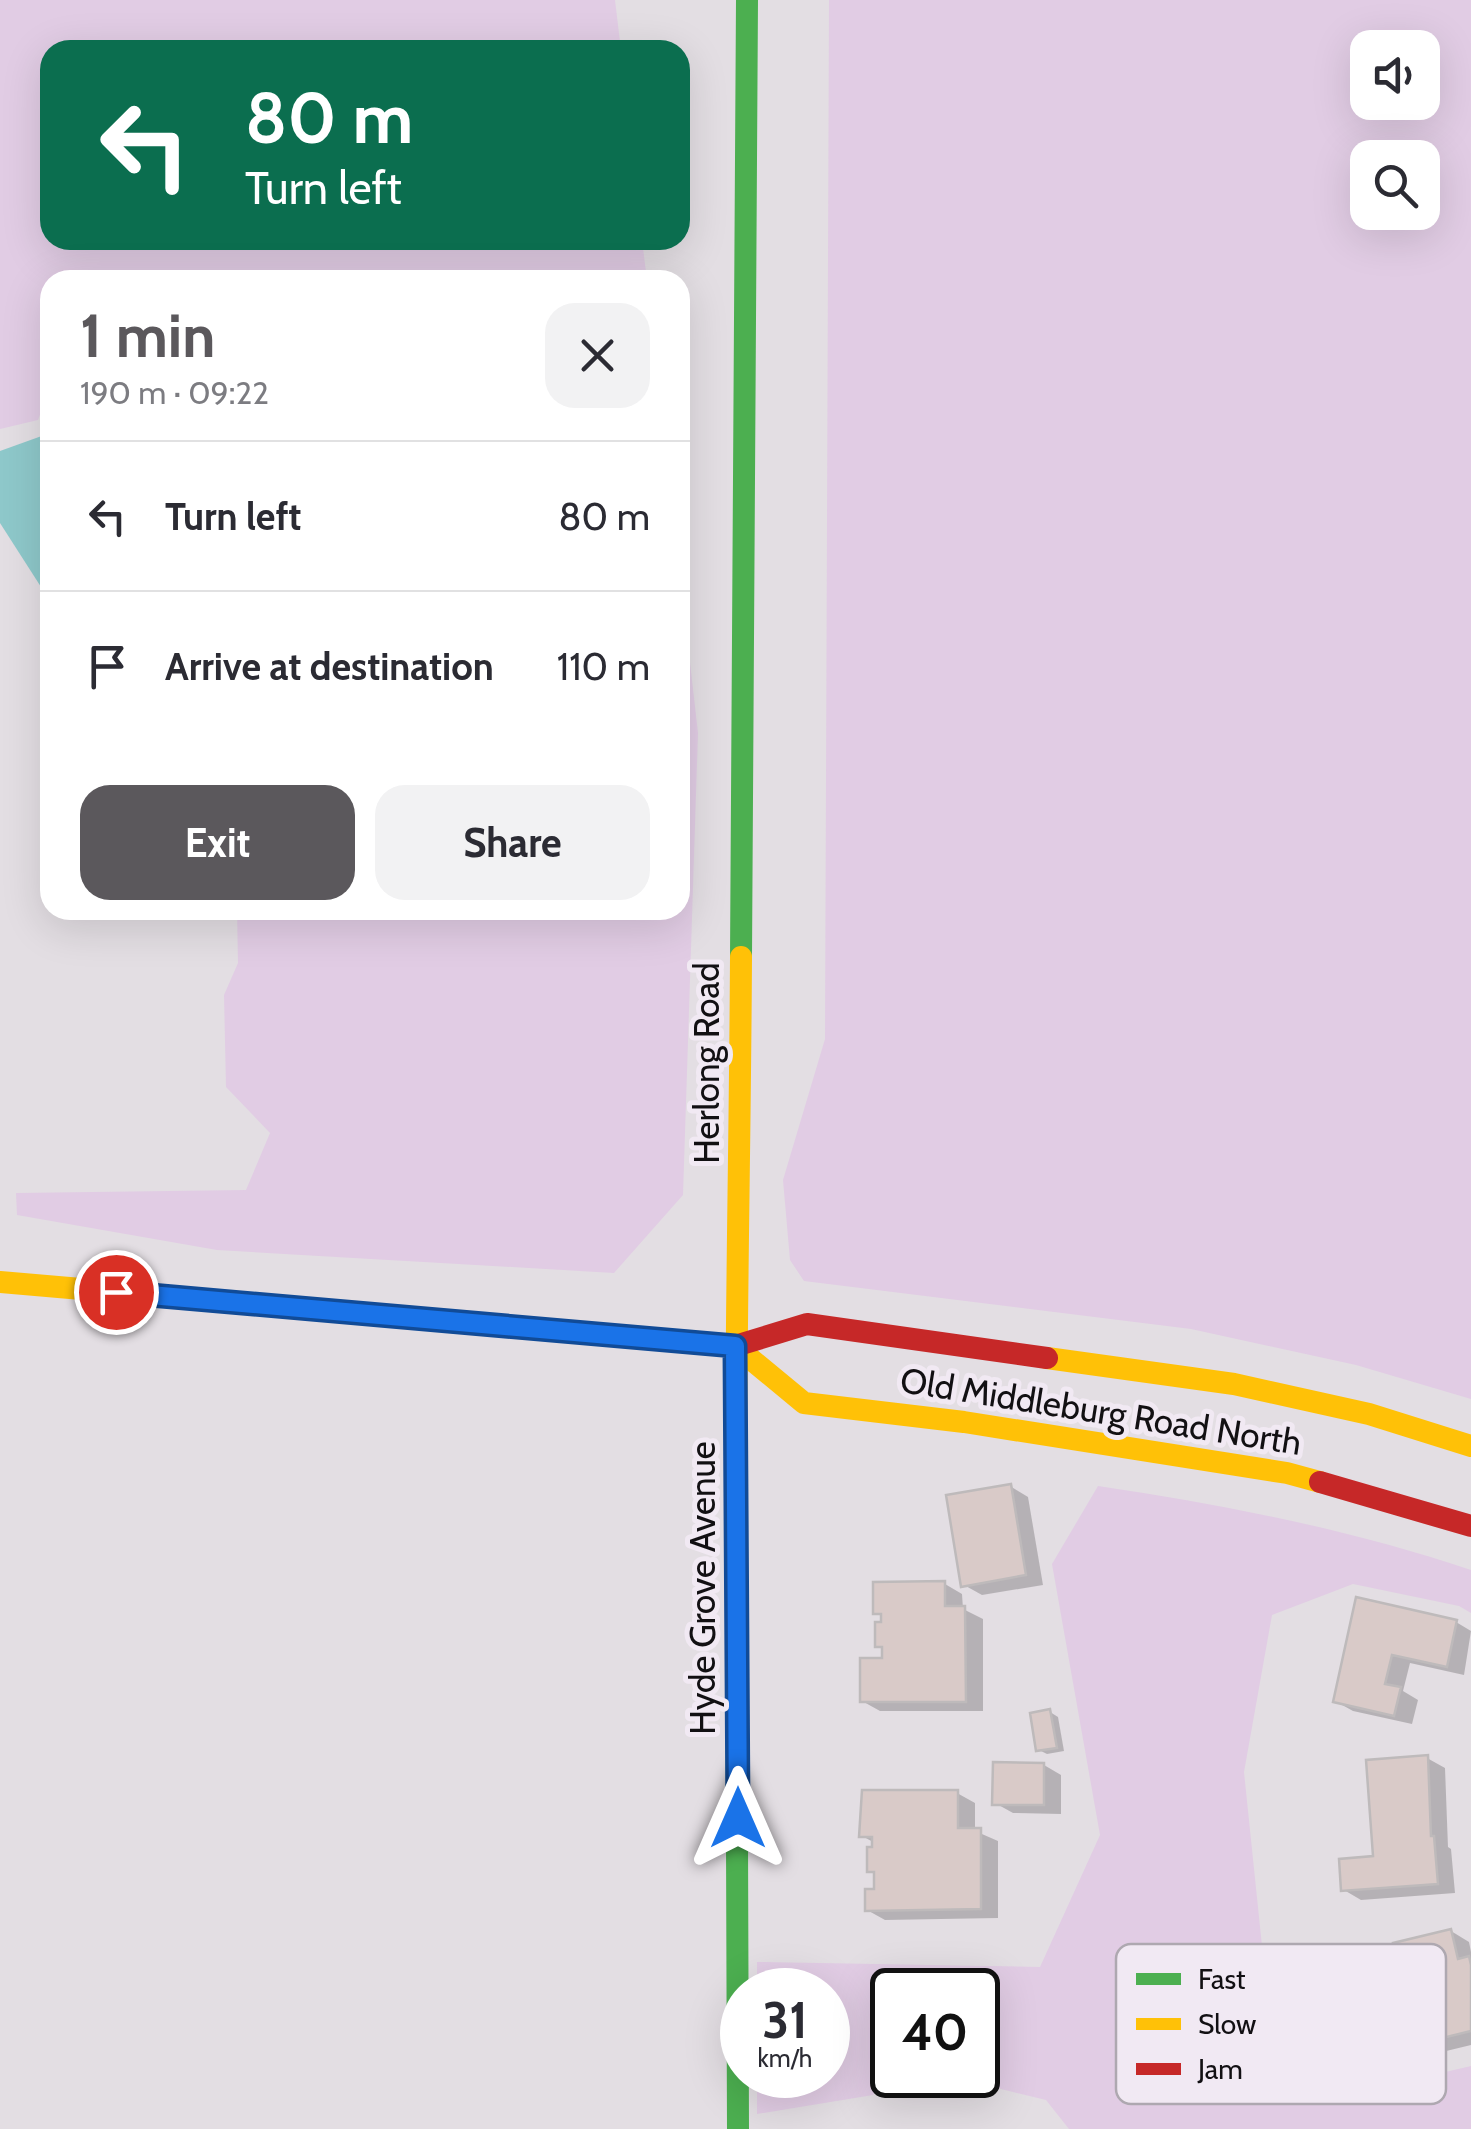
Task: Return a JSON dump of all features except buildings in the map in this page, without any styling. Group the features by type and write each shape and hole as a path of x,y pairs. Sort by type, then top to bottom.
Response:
{"main road":[{"name":"Herlong Road","path":"735,1346 740,1276 747,0"},
{"name":"Old Middleburg Road North","path":"0,1282 735,1346 807,1324 1234,1384 1369,1414 1471,1446"},
{"name":"Old Middleburg Road North","path":"735,1346 804,1403 964,1422 1287,1473 1471,1526"},
{"name":"Hyde Grove Avenue","path":"735,1346 738,2129"}],"shaded area":[{"path":"0,0 615,0 620,40 40,40 40,250 643,250 646,270 40,270 40,414 38,420 0,429"},
{"path":"829,0 1471,0 1471,1399 1356,1365 1191,1329 804,1281 790,1260 783,1180 825,1039"},
{"path":"690,662 698,733 683,1195 614,1273 217,1250 17,1215 16,1193 246,1190 270,1133 226,1087 224,995 238,963 237,920 690,920"},
{"path":"1098,1486 1286,1520 1379,1542 1471,1570 1471,1613 1459,1606 1353,1584 1272,1615 1244,1772 1262,1944 1116,1944 1116,2104 1446,2104 1446,2072 1471,2066 1471,2129 1069,2129 1046,2100 1000,2089 1000,1968 870,1968 870,2095 757,2114 757,2098 850,2098 850,1968 757,1968 757,1962 1040,1967 1100,1835 1052,1564"}],"water":[{"path":"40,437 40,585 0,523 0,451"}],"traffic: fast":[{"path":"741,957 747,0"},
{"path":"736,1550 738,2129"}],"traffic: slow":[{"path":"736,1550 741,957"},
{"path":"0,1282 474,1323"},
{"path":"735,1346 804,1403 964,1422 1287,1473 1320,1482"},
{"path":"1047,1358 1234,1384 1369,1414 1471,1446"}],"traffic: jam":[{"path":"474,1323 735,1346 807,1324 1047,1358"},
{"path":"1320,1482 1471,1526"}],"route":[{"path":"116,1292 735,1346 738,1818"}]}
